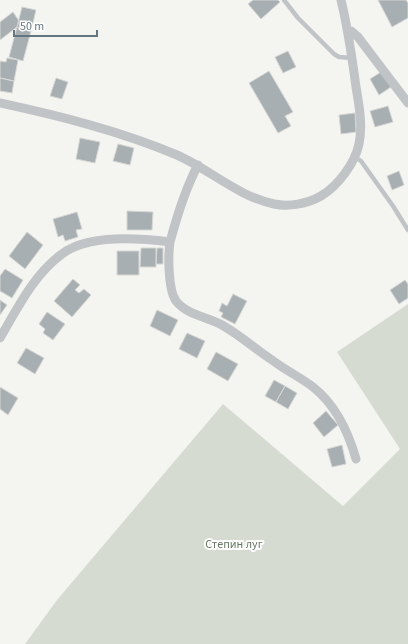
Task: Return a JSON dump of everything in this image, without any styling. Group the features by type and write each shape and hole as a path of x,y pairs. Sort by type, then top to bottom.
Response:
{"street":[{"path":"0,102 66,118 130,137 198,166 257,199 274,204 290,205 304,203 326,193 341,177 355,157 360,140 360,122 352,58 341,0"},
{"path":"348,31 351,31 358,37 408,103"},
{"path":"198,166 191,179 175,221 170,242 168,255 173,296 176,301 191,311 223,325 271,360 307,382 321,393 339,415 350,440 356,459"},
{"path":"0,338 24,296 37,279 61,254 69,249 90,242 112,239 132,238 170,242"}],"lane":[{"path":"284,0 298,18 334,54 339,57 352,58"},
{"path":"355,157 361,161 408,230"}],"green space":[{"name":"Степин луг","path":"408,304 408,644 25,644 57,600 223,404 343,506 400,449 337,352"}],"building":[{"path":"253,0 278,0 280,2 261,19 248,4"},
{"path":"378,0 406,0 408,3 408,18 392,27"},
{"path":"22,7 36,10 31,31 17,27"},
{"path":"13,12 19,21 17,27 0,40 0,22"},
{"path":"17,27 31,31 23,61 9,57"},
{"path":"288,51 296,67 283,73 275,57"},
{"path":"7,58 18,60 14,81 0,78 0,61 6,62"},
{"path":"269,71 293,112 285,116 291,126 278,133 249,83"},
{"path":"381,72 391,87 379,95 370,79"},
{"path":"0,78 14,81 12,93 0,91"},
{"path":"56,78 68,82 62,99 50,96"},
{"path":"388,106 393,122 375,127 370,111"},
{"path":"355,113 356,132 341,134 339,115"},
{"path":"80,138 100,142 95,163 76,159"},
{"path":"118,144 134,148 130,165 113,161"},
{"path":"399,171 404,185 392,190 387,176"},
{"path":"127,211 153,212 152,230 127,230"},
{"path":"77,212 82,229 76,230 78,237 65,241 63,235 58,237 53,219"},
{"path":"27,232 43,245 25,269 9,256"},
{"path":"141,248 156,248 156,267 140,267"},
{"path":"157,248 163,248 163,264 156,264"},
{"path":"117,251 139,251 139,275 117,275"},
{"path":"5,269 23,280 12,298 0,291 0,276"},
{"path":"73,279 80,285 75,290 79,293 84,289 91,295 72,317 54,301"},
{"path":"405,280 408,284 408,298 399,304 390,290"},
{"path":"233,294 247,301 235,324 221,317 223,313 219,311 222,303 227,306"},
{"path":"0,300 7,305 0,315"},
{"path":"157,310 178,320 170,336 150,326"},
{"path":"47,312 65,324 53,340 43,333 45,329 39,324"},
{"path":"187,333 205,341 197,358 179,349"},
{"path":"26,348 44,358 35,374 17,363"},
{"path":"216,352 238,364 228,381 207,369"},
{"path":"274,380 285,386 276,402 265,396"},
{"path":"285,386 297,393 288,409 276,402"},
{"path":"0,387 18,398 8,415 0,409"},
{"path":"326,411 338,425 324,437 313,423"},
{"path":"342,445 346,464 332,467 327,449"}]}
